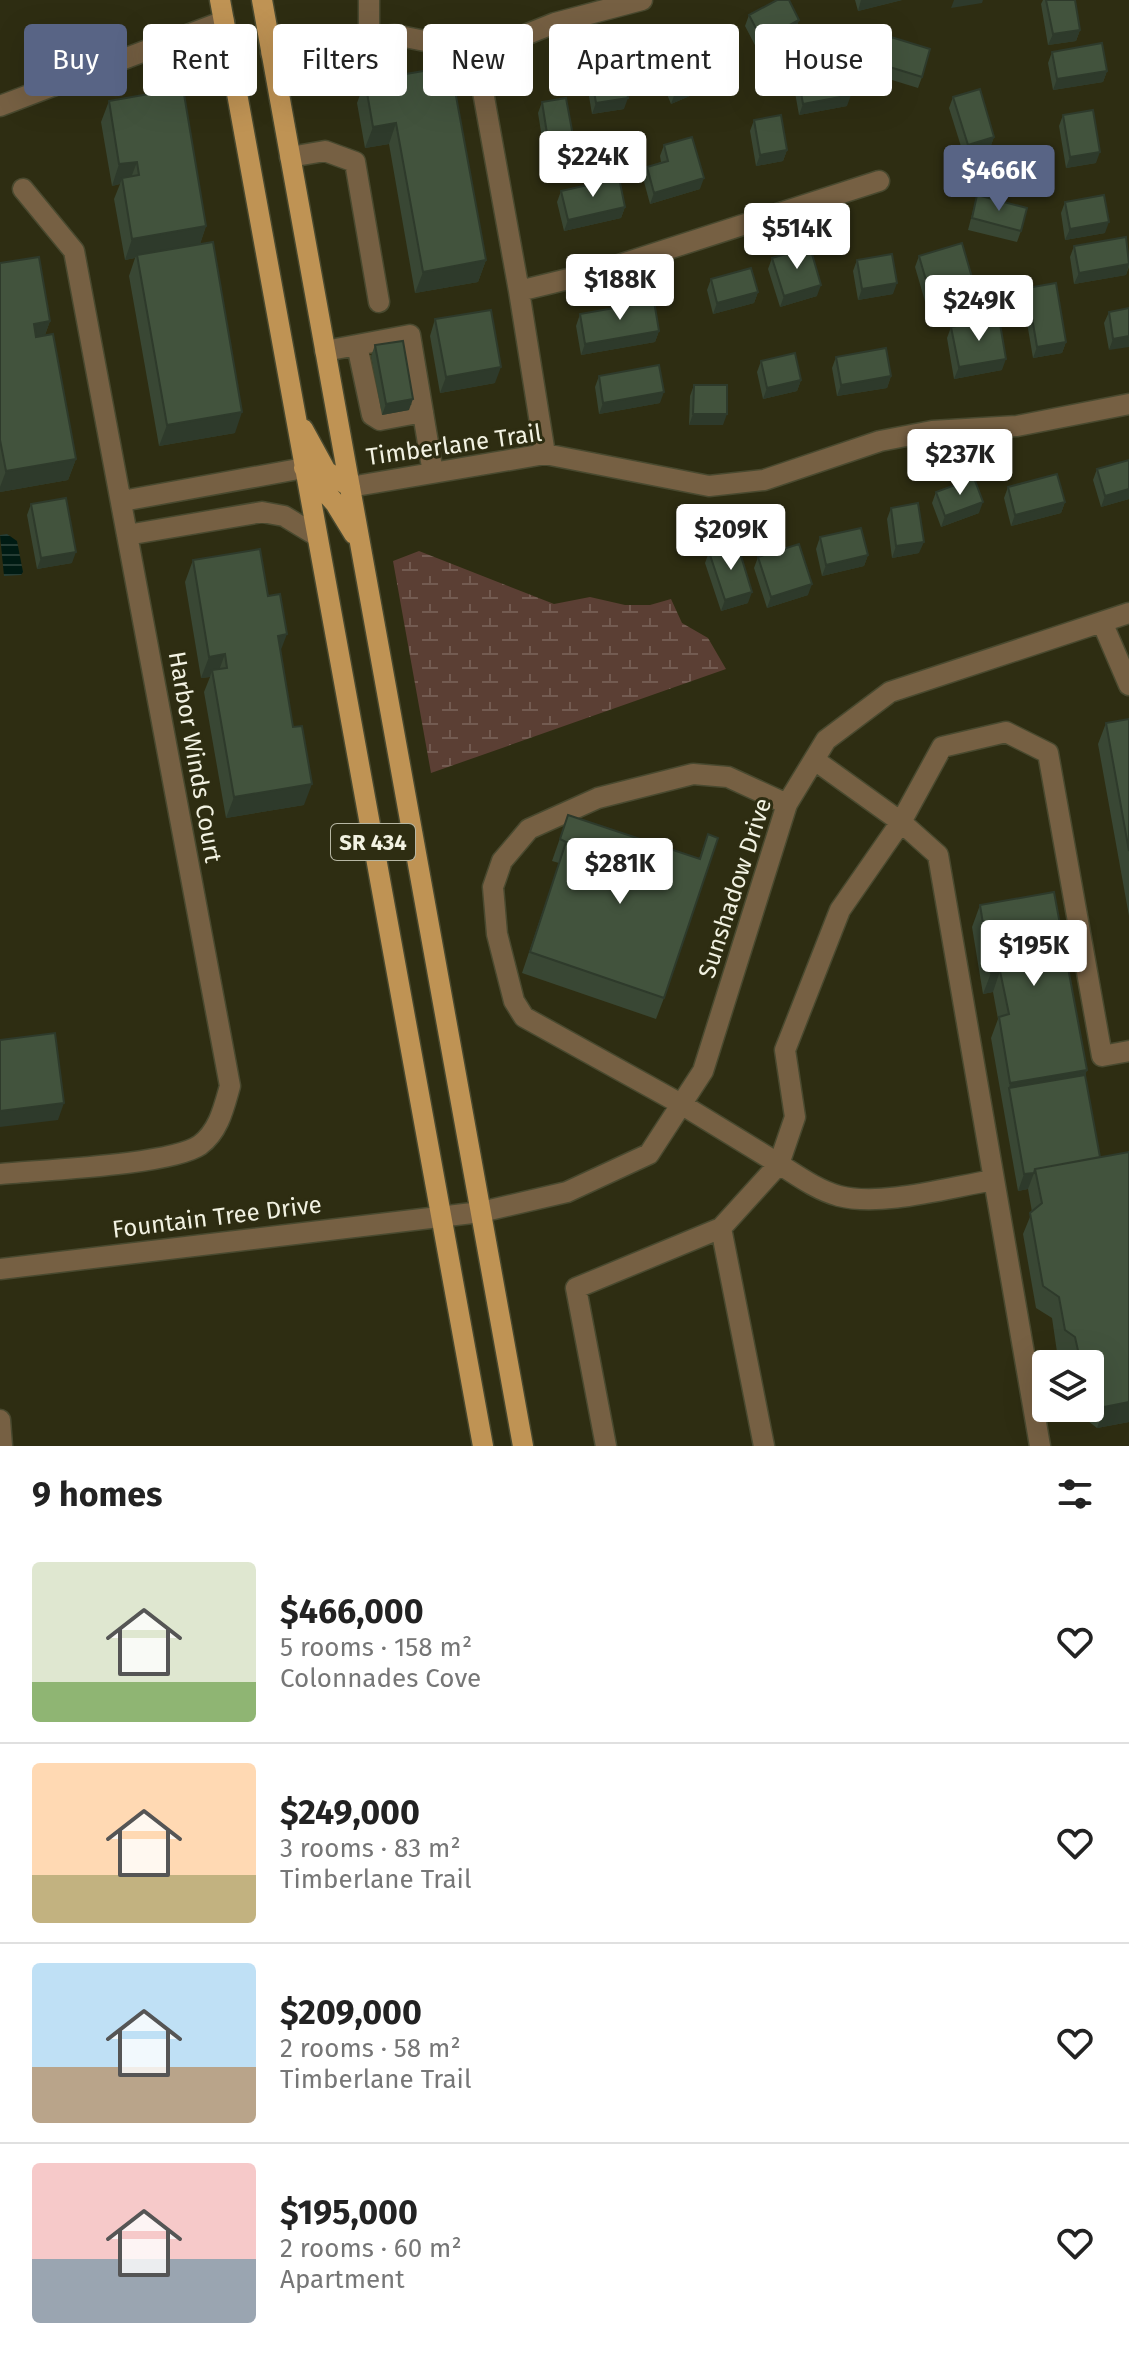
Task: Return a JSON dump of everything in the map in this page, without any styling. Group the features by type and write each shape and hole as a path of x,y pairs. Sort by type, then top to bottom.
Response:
{"main road":[{"name":"SR 434","path":"220,0 483,1446"},
{"name":"SR 434","path":"262,0 523,1446"},
{"path":"293,412 326,471 350,487"},
{"path":"304,468 335,503 360,544"}],"street":[{"path":"369,0 369,24"},
{"path":"533,32 642,0"},
{"path":"0,106 224,21"},
{"path":"484,96 545,454"},
{"path":"290,157 325,151 355,162 379,302"},
{"path":"519,291 597,272 879,181"},
{"name":"Harbor Winds Court","path":"0,1174 169,1157 200,1145 219,1123 230,1086 74,251 23,189"},
{"path":"325,351 410,335 410,376 423,412 433,473"},
{"path":"357,345 371,382 372,415 380,420 423,412"},
{"name":"Timberlane Trail","path":"350,487 545,454 709,486 764,480 880,441 932,431 1017,426 1129,404"},
{"path":"122,501 304,468"},
{"path":"202,487 208,521"},
{"path":"127,535 262,512 284,516 317,536"},
{"name":"Sunshadow Drive","path":"441,1217 481,1212 567,1192 649,1154 703,1071 787,804 826,740 890,692 1129,613"},
{"path":"1102,622 1129,685"},
{"path":"606,1446 576,1288 721,1228 779,1164 795,1117 785,1050 840,910 901,822 942,747 1006,732 1048,753 1102,1056 1129,1051"},
{"path":"816,761 901,822 938,855 1040,1446"},
{"path":"787,804 728,777 693,774 598,798 529,829 502,861 493,887 497,934 514,1001 524,1017 836,1195 871,1201 994,1180"},
{"name":"Fountain Tree Drive","path":"0,1269 441,1217"},
{"path":"721,1228 764,1446"},
{"path":"0,1420 2,1446"}],"green space":[{"path":"419,551 554,604 590,597 625,605 650,605 671,599 682,623 708,638 726,669 431,773 393,561"}],"shaded area":[{"path":"7,534 17,541 21,575 4,576 0,535"}],"building":[{"path":"777,0 789,0 799,20 792,24 755,24 755,27 749,15"},
{"path":"1046,0 1075,0 1080,30 1053,34"},
{"path":"892,37 930,49 922,77 892,68"},
{"path":"1102,43 1107,71 1057,79 1052,52"},
{"path":"423,71 423,96 456,96 486,260 423,272 396,123 373,127 368,96 407,96 407,74"},
{"path":"980,89 994,137 968,145 953,97"},
{"path":"143,95 184,96 206,226 132,239 122,178 139,175 137,162 119,164 109,101"},
{"path":"595,96 628,96 628,98 596,103"},
{"path":"802,96 846,96 803,104"},
{"path":"566,98 574,141 549,146 542,102"},
{"path":"1093,110 1100,152 1070,157 1063,115"},
{"path":"781,115 787,150 760,155 754,120"},
{"path":"692,137 704,178 654,193 647,167 668,161 664,145"},
{"path":"619,178 625,207 568,220 561,191"},
{"path":"977,195 1027,208 1021,231 972,218"},
{"path":"1104,195 1109,222 1070,229 1065,202"},
{"path":"1126,237 1129,264 1079,273 1074,246"},
{"path":"213,242 242,412 167,425 137,255"},
{"path":"962,243 973,281 930,294 919,256"},
{"path":"810,247 821,285 784,296 772,258"},
{"path":"892,254 897,283 862,289 857,260"},
{"path":"39,257 50,321 34,324 36,337 53,334 76,459 6,471 0,440 0,263"},
{"path":"751,268 758,292 717,303 711,279"},
{"path":"1056,283 1066,342 1037,347 1027,288"},
{"path":"654,301 659,331 585,344 580,314"},
{"path":"1129,308 1129,336 1113,339 1109,312"},
{"path":"491,310 501,367 446,377 435,319"},
{"path":"999,318 1006,359 959,367 951,327"},
{"path":"403,341 413,399 386,404 375,345"},
{"path":"886,348 891,376 841,385 836,357"},
{"path":"795,353 801,380 767,388 761,361"},
{"path":"659,365 664,392 603,403 599,376"},
{"path":"694,385 727,385 727,414 693,414"},
{"path":"1129,460 1129,489 1105,496 1097,469"},
{"path":"1057,474 1065,502 1015,515 1008,487"},
{"path":"974,478 983,502 945,516 936,492"},
{"path":"66,498 76,552 41,558 31,504"},
{"path":"918,503 924,542 896,546 891,508"},
{"path":"861,528 868,555 826,565 820,537"},
{"path":"737,543 752,592 725,600 709,552"},
{"path":"799,544 812,584 771,597 758,557"},
{"path":"260,549 268,596 280,594 287,634 278,636 293,727 302,726 312,784 234,797 212,670 227,668 225,654 209,657 193,560"},
{"path":"1129,719 1129,851 1106,723"},
{"path":"568,815 700,859 708,834 718,838 664,998 530,952 566,842 560,839"},
{"path":"1054,892 1087,1070 1010,1083 999,1017 1009,1014 1000,971 991,973 980,905"},
{"path":"55,1033 64,1103 0,1111 0,1040"},
{"path":"1085,1075 1100,1157 1035,1169 1034,1173 1024,1174 1009,1088"},
{"path":"1129,1152 1129,1402 1104,1407 1104,1350 1078,1350 1075,1337 1065,1330 1059,1297 1043,1286 1030,1213 1042,1203 1035,1169"}]}
